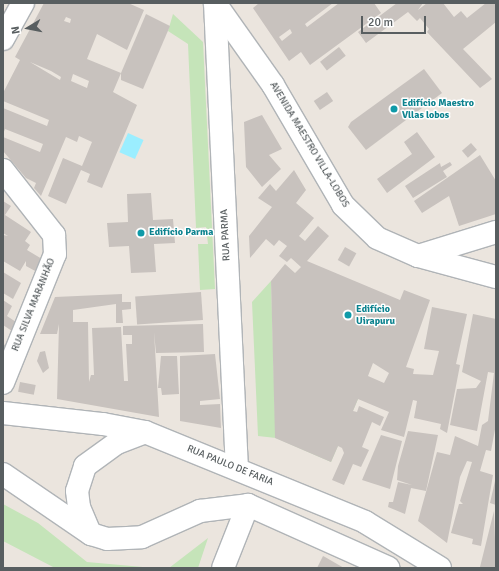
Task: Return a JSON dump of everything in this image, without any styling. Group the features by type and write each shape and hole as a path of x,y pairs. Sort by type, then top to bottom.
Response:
{"street":[{"path":"3,39 23,3"},
{"name":"AVENIDA MAESTRO VILLA-LOBOS","path":"215,3 273,85 343,205 377,238 418,256 493,270"},
{"name":"RUA PARMA","path":"215,3 237,468"},
{"name":"RUA SILVA MARANHÃO","path":"3,170 54,235 54,254 3,383"},
{"path":"418,256 496,232"},
{"name":"RUA PAULO DE FARIA","path":"3,413 103,424 145,432 237,468 365,522 440,568"},
{"path":"91,534 78,507 77,491 85,466 104,450 145,432"},
{"path":"3,474 91,534 107,539 142,537 200,511 248,505 389,568"},
{"path":"223,568 248,505"}],"green space":[{"path":"173,14 203,42 215,289 200,290 198,244 208,244 206,227 196,228 188,44 168,31"},
{"path":"271,281 275,416 364,385 331,462 276,438 258,436 252,302"},
{"path":"3,504 38,523 87,562 154,568 55,568 3,541"},
{"path":"208,538 198,568 169,568"}],"water":[{"path":"128,133 144,140 135,159 119,152"}],"building":[{"path":"44,3 128,3 144,10 127,50 97,34 87,59 121,73 113,92 137,105 102,188 87,182 90,174 81,170 66,204 48,196 63,158 82,166 92,142 79,136 77,142 66,137 41,196 34,188 36,183 26,178 3,151 3,137 40,152 43,144 5,129 3,134 3,108 47,126 49,120 3,101 3,93 20,60 15,57","holes":["66,17 71,19 70,23 64,21","30,62 51,71 61,77 60,80","73,74 89,81 87,88 71,81"]},
{"path":"259,3 333,3 305,24 307,27 339,3 374,3 381,13 310,65 301,52 289,61 253,8","holes":["290,29 292,33 282,41 279,37"]},
{"path":"397,3 423,3 418,10 427,3 443,3 454,17 461,11 467,18 486,3 496,3 496,22 463,49 492,79 480,88 427,32 429,29 420,18 417,21 408,12 366,43 358,32"},
{"path":"146,14 170,26 143,89 121,80 121,73"},
{"path":"339,47 346,56 327,70 320,62"},
{"name":"Edifício Maestro Vllas lobos","path":"424,69 442,93 366,150 348,127 351,122"},
{"path":"327,92 333,101 320,110 314,101"},
{"path":"262,115 282,149 269,155 281,169 262,187 246,167 244,122"},
{"path":"417,132 435,157 387,193 377,179 412,154 404,142"},
{"path":"471,143 477,150 468,158 462,151"},
{"path":"480,155 496,181 496,214 459,226 449,196 422,213 414,201"},
{"path":"450,162 452,165 443,171 447,177 413,198 405,186 440,163 441,167"},
{"path":"294,170 306,190 296,203 314,218 299,236 305,241 318,226 329,236 307,261 400,300 404,290 430,300 406,367 414,369 413,374 433,375 439,351 424,349 432,307 467,314 456,364 460,365 447,433 440,429 441,424 414,418 417,401 413,400 404,437 381,430 389,412 358,399 353,411 357,412 359,406 384,417 380,426 372,422 362,447 369,450 361,467 353,464 344,485 332,480 344,453 342,448 338,446 331,462 275,438 271,281 285,264 295,273 301,267 291,258 287,262 279,256 287,246 279,240 274,246 266,239 250,258 249,236 272,207 258,198 270,184 276,191","holes":["373,363 389,373 384,383 368,376"]},
{"name":"Edifício Parma","path":"151,193 153,220 173,219 175,243 154,244 156,272 131,273 129,246 109,247 107,223 128,222 127,194"},
{"path":"3,201 11,206 5,215 31,232 25,241 30,245 27,250 42,259 37,272 26,266 26,261 20,271 3,261 3,235 8,236 3,233"},
{"path":"345,247 356,253 349,266 338,260"},
{"path":"3,272 21,283 13,299 3,293"},
{"path":"201,292 203,320 137,325 135,297"},
{"path":"122,294 122,302 131,302 131,309 122,310 123,323 116,323 116,304 73,310 73,322 88,322 89,382 91,375 94,375 92,328 121,327 124,381 128,381 126,344 132,344 132,335 123,335 123,326 203,324 204,352 156,353 154,332 159,417 57,399 59,324 57,334 40,334 55,297"},
{"path":"3,300 12,306 7,316 16,322 12,331 3,325"},
{"path":"473,314 496,319 496,424 491,451 486,450 480,471 493,475 481,546 472,544 473,539 451,533 459,504 463,504 460,501 472,462 467,461 460,477 447,543 418,521 437,452 450,455 455,436 478,446 482,425 488,421 494,373 488,372 477,431 450,425 457,389 476,388 481,381 462,372"},
{"path":"3,344 7,346 3,354"},
{"path":"45,351 49,368 43,373 37,361 40,352"},
{"path":"215,354 220,399 200,401 200,405 220,404 221,428 180,421 180,356"},
{"path":"161,356 177,356 179,394 162,395 161,388 158,388"},
{"path":"20,382 36,385 34,395 18,392"},
{"path":"408,431 438,435 426,491 411,488 405,514 388,507 389,502 393,502 398,482 412,485 397,480 398,466"},
{"path":"381,435 402,441 390,489 362,480"},
{"path":"496,481 496,505 490,503"},
{"path":"494,511 496,568 481,568 480,567"},
{"path":"323,556 325,557 344,568 317,568"}],"place":[{"name":"Edifício Maestro Vllas lobos","path":"394,109"},
{"name":"Edifício Parma","path":"141,233"},
{"name":"Edifício Uirapuru","path":"348,315"}]}
